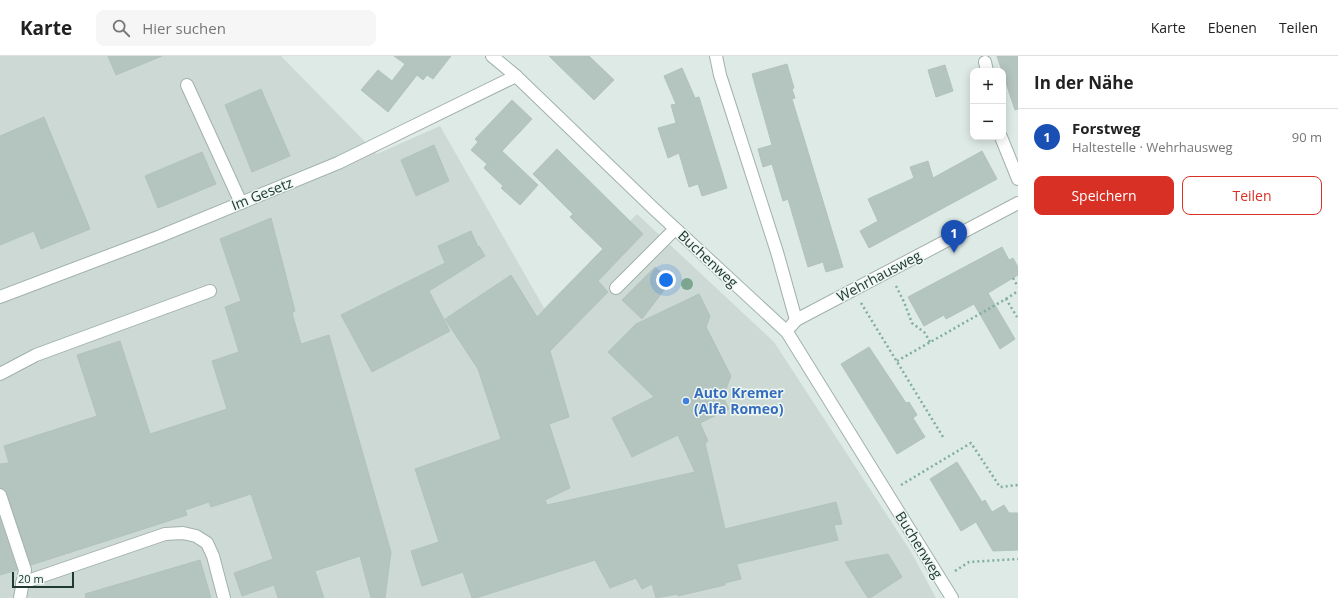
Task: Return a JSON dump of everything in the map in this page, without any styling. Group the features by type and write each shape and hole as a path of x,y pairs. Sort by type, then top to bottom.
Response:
{"street":[{"name":"Buchenweg","path":"492,56 516,76 675,229 787,332 952,598"},
{"path":"716,56 720,75 777,252 796,320"},
{"name":"Im Gesetz","path":"0,297 158,237 338,163 516,76"},
{"path":"187,85 241,203"},
{"path":"1002,140 1018,179"},
{"name":"Wehrhausweg","path":"787,332 796,320 1018,203"},
{"path":"616,288 675,229"},
{"path":"0,374 36,355 210,291"},
{"path":"0,495 25,570 20,598"},
{"path":"22,583 165,534 183,533 196,536 207,543 213,556 224,598"}],"path":[{"path":"889,272 904,302 912,323 925,332 930,342"},
{"path":"1013,278 1018,287"},
{"path":"852,290 943,437"},
{"path":"897,361 1018,291"},
{"path":"1006,299 1017,317"},
{"path":"886,493 971,443 1000,487 1018,486"},
{"path":"941,580 969,562 1018,559"}],"shaded area":[{"path":"0,56 281,56 377,154 440,126 544,308 637,214 774,342 911,552 936,598 0,598"}],"building":[{"path":"108,56 162,56 116,75"},
{"path":"394,56 451,56 433,79 427,75 423,80 417,75 388,112 361,90 378,70 392,81 405,64"},
{"path":"549,56 589,56 614,80 594,100"},
{"path":"997,56 1018,56 1018,109 1015,110 1006,83 1006,68 1001,68"},
{"path":"787,64 794,88 792,89 795,98 792,99 843,267 826,272 823,262 808,267 788,199 783,201 772,164 763,167 758,149 772,145 752,74"},
{"path":"945,65 953,91 936,97 928,70"},
{"path":"682,68 695,98 699,97 727,188 702,196 698,184 689,187 679,153 668,158 658,128 676,123 671,105 676,104 664,76"},
{"path":"261,89 290,156 252,172 225,105"},
{"path":"512,100 532,119 502,151 538,185 520,205 501,188 503,186 484,168 487,164 471,150 478,142 475,139"},
{"path":"44,117 90,229 41,249 34,231 0,245 0,136"},
{"path":"434,145 449,181 416,196 401,160"},
{"path":"557,149 643,234 598,281 608,292 550,351 569,417 549,424 570,488 545,500 547,505 695,472 678,435 632,457 612,418 654,397 608,352 636,324 699,294 710,316 706,327 731,376 723,397 729,409 700,423 708,441 705,443 725,529 836,502 842,524 834,525 838,540 737,564 741,579 725,583 725,585 678,596 677,594 656,598 652,584 642,589 636,578 610,588 595,560 476,598 472,598 463,572 422,586 411,551 439,542 415,469 501,439 478,369 445,319 511,275 537,317 603,249 570,217 573,214 533,174"},
{"path":"982,151 997,179 869,248 860,231 878,221 868,199 914,178 910,167 928,161 933,178"},
{"path":"202,152 216,184 158,208 145,176"},
{"path":"271,218 295,311 292,313 301,344 329,335 391,552 385,598 371,598 360,556 315,571 324,598 278,598 274,585 242,596 234,573 273,559 251,494 211,507 209,502 185,510 187,515 31,565 7,493 5,489 0,488 0,464 9,463 4,446 97,416 77,355 120,341 150,434 227,409 212,361 239,352 225,307 241,301 220,239"},
{"path":"471,231 478,247 479,246 485,256 429,291 450,331 372,372 341,315 445,263 438,246"},
{"path":"1002,247 1009,260 1013,258 1018,267 1018,275 988,293 1015,339 1000,349 974,304 946,319 944,315 924,326 908,297"},
{"path":"655,267 671,281 642,319 622,300"},
{"path":"869,347 906,403 909,402 917,415 913,418 925,437 897,454 841,364"},
{"path":"957,462 982,502 985,500 992,512 1004,505 1009,513 1018,513 1018,550 993,551 976,522 961,531 930,479"},
{"path":"0,519 17,570 0,575"},
{"path":"888,554 902,577 868,598 845,562"},
{"path":"200,560 211,598 86,598 85,594"}],"place":[{"name":"Forstweg","path":"954,253"},
{"name":"Auto Kremer (Alfa Romeo)","path":"686,401"}]}
